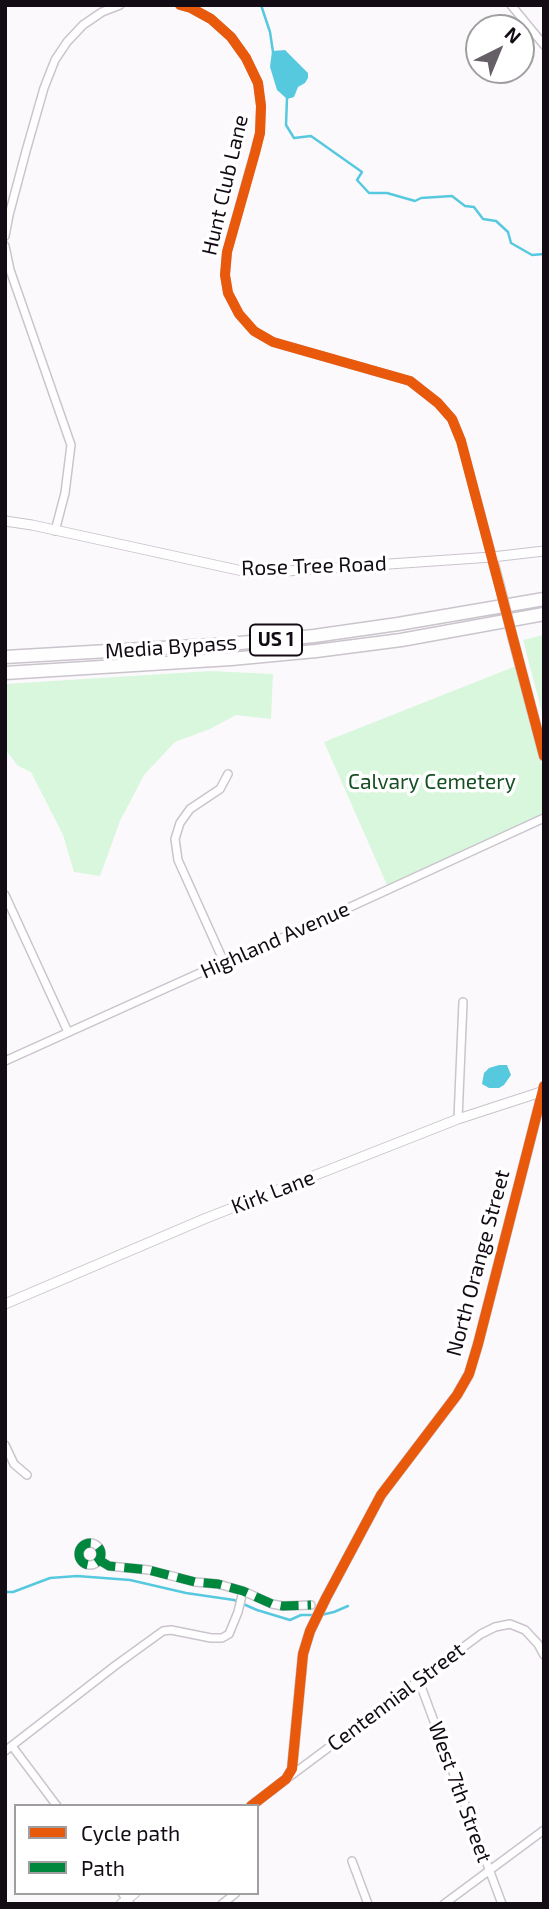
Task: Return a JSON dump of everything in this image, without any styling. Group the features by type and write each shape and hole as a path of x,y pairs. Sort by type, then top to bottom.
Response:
{"highway":[{"name":"Media Bypass","path":"5,657 229,644 314,636 398,625 544,598"},
{"name":"Media Bypass","path":"5,673 316,652 401,640 544,614"}],"street":[{"path":"5,236 26,151 55,60 66,41 101,9 120,5"},
{"path":"511,5 544,45"},
{"name":"Hunt Club Lane","path":"183,6 211,19 231,37 246,58 258,83 260,133 227,252 225,275 228,293 239,314 254,331 274,342 410,382 438,403 452,419 460,441 492,557"},
{"path":"5,246 10,270 71,445 65,493 55,531"},
{"name":"Rose Tree Road","path":"5,521 247,572 284,572 544,551"},
{"path":"492,557 544,756"},
{"path":"223,962 178,860 176,839 180,824 190,809 220,789 228,774"},
{"name":"Highland Avenue","path":"5,1061 544,818"},
{"path":"5,895 68,1032"},
{"path":"458,1119 463,1002"},
{"name":"Kirk Lane","path":"5,1304 204,1219 458,1119 543,1089"},
{"name":"North Orange Street","path":"286,1779 292,1769 303,1654 310,1631 381,1495 457,1395 469,1374 543,1089"},
{"path":"5,1445 14,1464 27,1475"},
{"path":"99,1560 109,1566 149,1570 195,1582 218,1584 272,1604 312,1605"},
{"path":"55,1804 9,1748 163,1631 171,1630 211,1638 222,1638 229,1634 242,1595"},
{"name":"Centennial Street","path":"286,1779 481,1634 495,1627 510,1625 525,1630 544,1655"},
{"name":"West 7th Street","path":"419,1681 502,1904"},
{"path":"254,1804 286,1779"},
{"path":"444,1904 544,1830"},
{"path":"352,1861 368,1904"}],"green space":[{"path":"544,635 544,720 523,640"},
{"name":"Calvary Cemetery","path":"516,666 544,772 544,815 387,885 324,742"},
{"path":"210,671 273,674 271,719 236,715 210,729 175,742 144,775 120,821 100,876 74,872 63,835 31,772 18,766 5,749 5,684"}],"water":[{"path":"285,50 308,73 308,78 298,87 294,97 287,99 277,90 270,67 272,51"},
{"path":"499,1065 507,1065 511,1075 504,1085 489,1088 482,1084 484,1073"}],"waterway":[{"path":"261,5 273,52"},
{"path":"287,98 286,125 294,138 311,136 362,172 357,180 369,193 387,193 415,201 421,198 452,196 465,206 474,207 483,219 496,221 508,232 511,243 532,255 544,254"},
{"path":"5,1592 13,1592 50,1578 77,1576 130,1580 186,1593 234,1600 290,1620 301,1615 315,1615"},
{"path":"321,1615 348,1606"}],"marked path":[{"path":"90,1543 100,1550 101,1554 94,1564 90,1565 80,1558 79,1554 86,1544 90,1543"},
{"path":"99,1560 109,1566 149,1570 195,1582 218,1584 243,1591 272,1604 311,1605"}],"cycle path":[{"path":"180,5 211,19 231,37 246,58 258,83 260,133 227,252 225,275 228,293 239,314 254,331 273,342 410,381 438,403 452,419 461,441 544,756"},
{"path":"254,1804 286,1779 292,1769 303,1654 310,1631 326,1598 381,1495 457,1395 469,1374 544,1086"}]}
